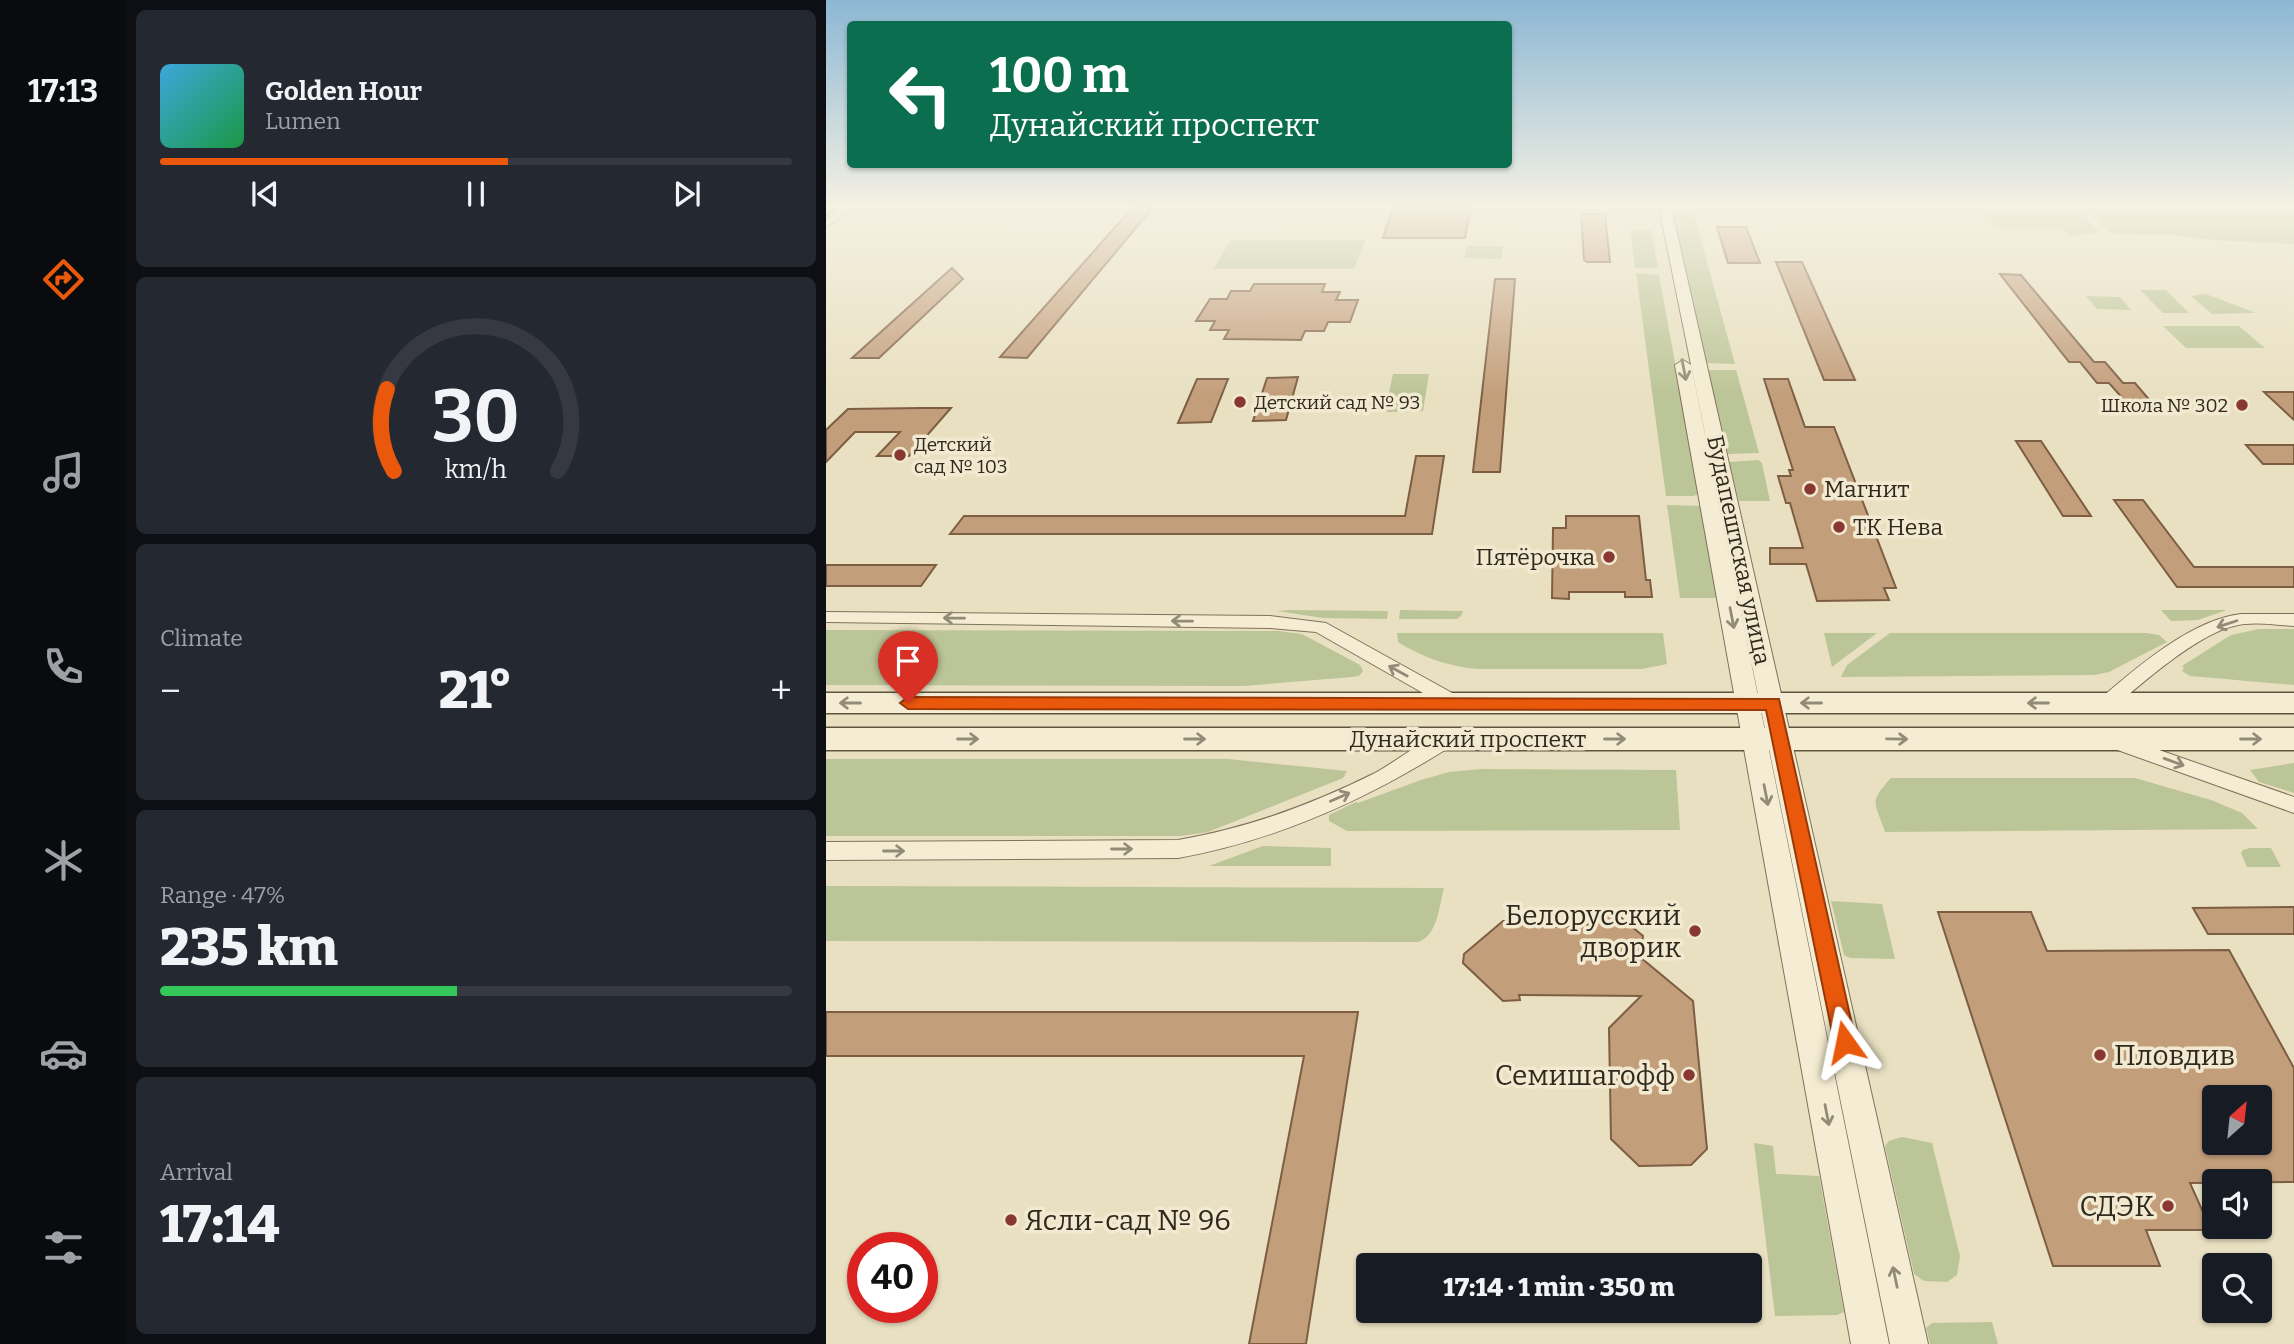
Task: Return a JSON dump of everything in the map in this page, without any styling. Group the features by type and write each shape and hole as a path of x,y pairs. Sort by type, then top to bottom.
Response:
{"main road":[{"name":"Дунайский проспект","path":"826,703 2294,703"},
{"name":"Дунайский проспект","path":"826,739 2294,739"}],"street":[{"name":"Будапештская улица","path":"1667,270 1761,704"},
{"name":"Будапештская улица","path":"1676,270 1768,738 1909,1344"},
{"path":"826,617 1270,622 1320,627 1457,704"},
{"path":"2107,703 2134,678 2211,629 2233,620 2294,620"},
{"path":"826,851 1178,849 1218,844 1278,825 1395,772 1449,738"},
{"name":"Будапештская улица","path":"1768,738 1870,1344"},
{"name":"Дунайский проспект","path":"2109,739 2294,805"}],"green space":[{"path":"1684,270 1709,270 1735,364 1706,363"},
{"path":"1636,273 1659,275 1699,494 1693,496 1666,496"},
{"path":"2140,290 2166,290 2189,313 2163,313"},
{"path":"2206,294 2256,313 2212,314 2191,296"},
{"path":"2086,296 2120,297 2131,310 2097,309"},
{"path":"2163,326 2239,326 2265,348 2186,348"},
{"path":"1708,370 1736,370 1759,453 1728,454"},
{"path":"1393,374 1429,374 1423,411 1385,412"},
{"path":"1758,460 1762,463 1770,501 1739,501 1729,462"},
{"path":"1667,505 1701,506 1718,598 1680,598"},
{"path":"1400,610 1463,611 1457,619 1399,619"},
{"path":"2161,610 2227,610 2198,620 2171,621"},
{"path":"1277,611 1388,611 1387,619 1323,618"},
{"path":"2259,629 2294,629 2294,685 2190,676 2182,671 2182,666 2231,635"},
{"path":"826,630 1278,631 1302,634 1360,665 1363,671 1359,676 1352,677 1244,686 826,685"},
{"path":"1397,633 1663,633 1667,664 1642,669 1477,669 1456,666 1417,653 1398,642"},
{"path":"1824,633 1877,633 1832,667"},
{"path":"1890,633 2146,633 2159,635 2167,642 2109,672 2094,675 1841,677 1847,665"},
{"path":"826,759 1228,759 1347,771 1343,778 1208,832 1181,836 826,836"},
{"path":"2294,763 2294,793 2259,782 2250,770"},
{"path":"1481,769 1676,770 1680,830 1347,831 1329,821 1329,815 1356,802 1449,772"},
{"path":"1891,778 2135,778 2211,800 2242,813 2258,829 1885,832 1876,808 1876,798"},
{"path":"1263,846 1331,848 1331,866 1209,866"},
{"path":"2250,848 2271,848 2281,867 2247,867 2241,853"},
{"path":"826,886 1444,888 1434,927 1418,942 826,941"},
{"path":"1831,901 1882,904 1895,959 1850,958 1844,955"},
{"path":"1902,1137 1932,1143 1960,1256 1957,1275 1947,1282 1924,1281 1914,1274 1885,1146 1889,1141"},
{"path":"1754,1143 1773,1146 1776,1174 1819,1176 1844,1312 1837,1315 1775,1316"},
{"path":"1992,1322 1998,1344 1930,1344 1926,1328 1932,1323"}],"building":[{"path":"950,270 954,270 963,279 879,358 852,358"},
{"path":"1077,270 1101,270 1027,358 1000,357"},
{"path":"1779,270 1805,270 1855,380 1824,380"},
{"path":"2000,274 2021,275 2094,362 2105,362 2123,383 2135,383 2158,410 2133,410 2109,383 2097,383 2080,362 2069,362"},
{"path":"1495,279 1515,279 1500,472 1473,472"},
{"path":"1254,284 1325,284 1322,292 1340,292 1336,300 1358,300 1350,322 1328,322 1324,331 1305,331 1301,340 1224,339 1229,330 1210,330 1215,321 1196,321 1210,299 1227,299 1231,291 1250,291"},
{"path":"1298,377 1286,420 1253,421 1267,378"},
{"path":"1197,379 1228,379 1211,422 1178,423"},
{"path":"1764,379 1788,379 1805,427 1834,427 1896,588 1884,588 1889,600 1817,601 1806,564 1770,564 1770,548 1803,548 1790,503 1786,503 1778,476 1791,476 1789,470 1793,470"},
{"path":"2264,392 2294,392 2294,420"},
{"path":"951,408 909,456 877,456 900,432 855,432 826,462 826,430 848,409"},
{"path":"2016,441 2041,441 2091,516 2063,516"},
{"path":"2246,445 2294,445 2294,464 2263,464"},
{"path":"1416,456 1444,456 1432,534 950,534 964,516 1405,516"},
{"path":"2114,500 2143,500 2194,567 2294,567 2294,587 2177,587"},
{"name":"Пятёрочка","path":"1566,516 1639,516 1646,580 1650,580 1652,597 1625,597 1625,592 1569,592 1569,599 1552,598 1553,528 1566,528"},
{"path":"826,565 936,565 921,586 826,586"},
{"path":"2294,907 2294,934 2208,934 2193,908"},
{"path":"1612,910 1643,936 1640,957 1693,1001 1707,1149 1691,1165 1639,1166 1611,1139 1609,1028 1641,996 1519,995 1520,1000 1503,1001 1463,963 1464,954 1503,921 1527,922 1533,927 1586,927 1600,911"},
{"path":"1938,912 2031,912 2047,951 2229,950 2294,1068 2294,1182 2272,1182 2272,1169 2202,1169 2202,1183 2190,1183 2202,1210 2202,1230 2146,1230 2160,1266 2053,1266"},
{"path":"826,1012 1358,1012 1306,1344 1249,1344 1304,1056 826,1056"}],"place":[{"name":"Детский сад № 93","path":"1240,402"},
{"name":"Школа № 302","path":"2242,405"},
{"name":"Детский сад № 103","path":"900,455"},
{"name":"Магнит","path":"1810,489"},
{"name":"ТК Нева","path":"1839,527"},
{"name":"Пятёрочка","path":"1609,557"},
{"name":"Белорусский дворик","path":"1695,931"},
{"name":"Пловдив","path":"2100,1055"},
{"name":"Семишагофф","path":"1689,1075"},
{"name":"СДЭК","path":"2168,1206"},
{"name":"Ясли-сад № 96","path":"1011,1220"}],"route":[{"path":"908,703 1773,704 1845,1042"}]}
